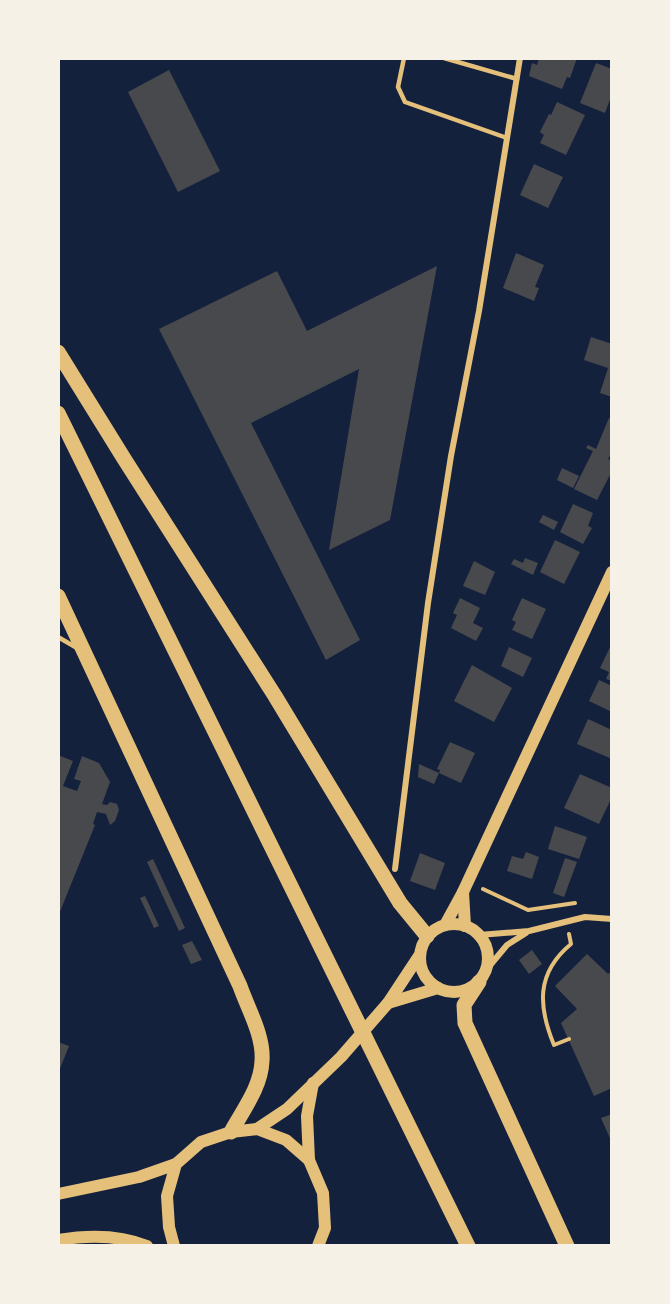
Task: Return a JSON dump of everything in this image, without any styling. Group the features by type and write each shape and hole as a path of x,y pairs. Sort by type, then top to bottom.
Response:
{"main road":[{"path":"58,351 275,696 396,898 427,936"},
{"path":"58,413 468,1245"},
{"path":"257,1129 286,1109 340,1057 388,1003 419,956 427,936 445,925 465,888 612,572"},
{"path":"58,596 235,975 258,1034 262,1060 260,1075 253,1093 231,1132"},
{"path":"465,888 465,926"},
{"path":"445,925 465,926 479,934 487,950 483,975 464,1005 465,1023 567,1245"},
{"path":"419,956 422,971 431,984 448,992 459,992 470,988 483,975"},
{"path":"388,1003 438,988"},
{"path":"314,1083 307,1116 309,1160 323,1192 325,1228 318,1245"},
{"path":"58,1194 139,1177 176,1164 201,1142 231,1132 257,1129 286,1140 309,1160"},
{"path":"174,1245 169,1227 167,1196 176,1164"},
{"path":"58,1240 83,1236 147,1245"}],"street":[{"path":"395,869 428,603 520,58"},
{"path":"479,934 529,931 585,917 612,919"},
{"path":"483,975 507,945 529,931"}],"lane":[{"path":"404,58 398,87 405,102 507,138"},
{"path":"444,58 517,80"},
{"path":"58,637 86,654"}],"path":[{"path":"465,888 511,900 528,909 578,902"},
{"path":"564,922 571,944 556,959 549,972 544,983 542,1003 554,1045 569,1039"}],"building":[{"path":"539,58 577,58 570,78 567,77 562,89 529,76 532,63 537,65"},
{"path":"596,63 612,69 612,94 605,113 580,103"},
{"path":"169,70 220,171 178,192 128,92"},
{"path":"557,102 585,115 566,155 540,143 544,135 540,132"},
{"path":"534,164 563,177 548,208 520,195"},
{"path":"516,253 544,265 535,287 539,288 534,301 503,288"},
{"path":"437,266 390,520 329,550 359,369 251,423 360,640 326,660 159,329 277,271 307,331"},
{"path":"591,337 612,344 612,397 600,393 608,368 584,360"},
{"path":"609,418 612,419 612,452 608,459 612,461 612,471 597,500 574,489 593,451 586,448 588,445 596,449"},
{"path":"562,468 579,476 573,488 557,480"},
{"path":"573,504 593,513 588,526 592,528 583,544 560,532"},
{"path":"543,515 558,522 554,530 539,522"},
{"path":"555,540 580,552 564,584 540,572"},
{"path":"525,558 538,563 533,575 511,564 514,559 523,563"},
{"path":"474,561 495,572 485,595 463,586"},
{"path":"460,598 480,608 473,623 483,628 476,641 451,628 457,615 453,613"},
{"path":"522,598 546,609 532,639 512,630 516,622 512,620"},
{"path":"612,643 612,681 606,679 609,672 600,668"},
{"path":"509,647 532,658 523,677 501,666"},
{"path":"472,665 512,688 494,722 454,701"},
{"path":"599,680 612,686 612,712 589,701"},
{"path":"588,719 612,730 612,759 577,744"},
{"path":"450,742 475,753 461,783 439,773 440,770 437,769"},
{"path":"58,755 73,761 63,786 77,791 81,781 74,779 82,756 99,763 110,782 102,804 107,805 110,802 117,804 119,810 115,821 110,825 106,814 97,812 93,824 95,825 59,914"},
{"path":"419,764 439,773 434,784 418,777"},
{"path":"580,774 612,788 612,797 599,824 564,808"},
{"path":"555,826 587,837 579,859 548,849"},
{"path":"526,852 539,857 532,879 507,871 512,856 523,859"},
{"path":"420,853 445,863 435,890 410,881"},
{"path":"565,858 577,862 564,897 553,893"},
{"path":"153,859 185,928 179,931 147,862"},
{"path":"145,896 159,926 154,928 140,898"},
{"path":"192,941 202,960 191,964 182,945"},
{"path":"532,950 542,964 529,974 519,960"},
{"path":"587,954 608,974 612,971 612,1088 594,1096 561,1023 577,1009 555,986"},
{"path":"58,1042 69,1046 59,1071 58,1071"},
{"path":"612,1114 612,1143 601,1118"}]}
